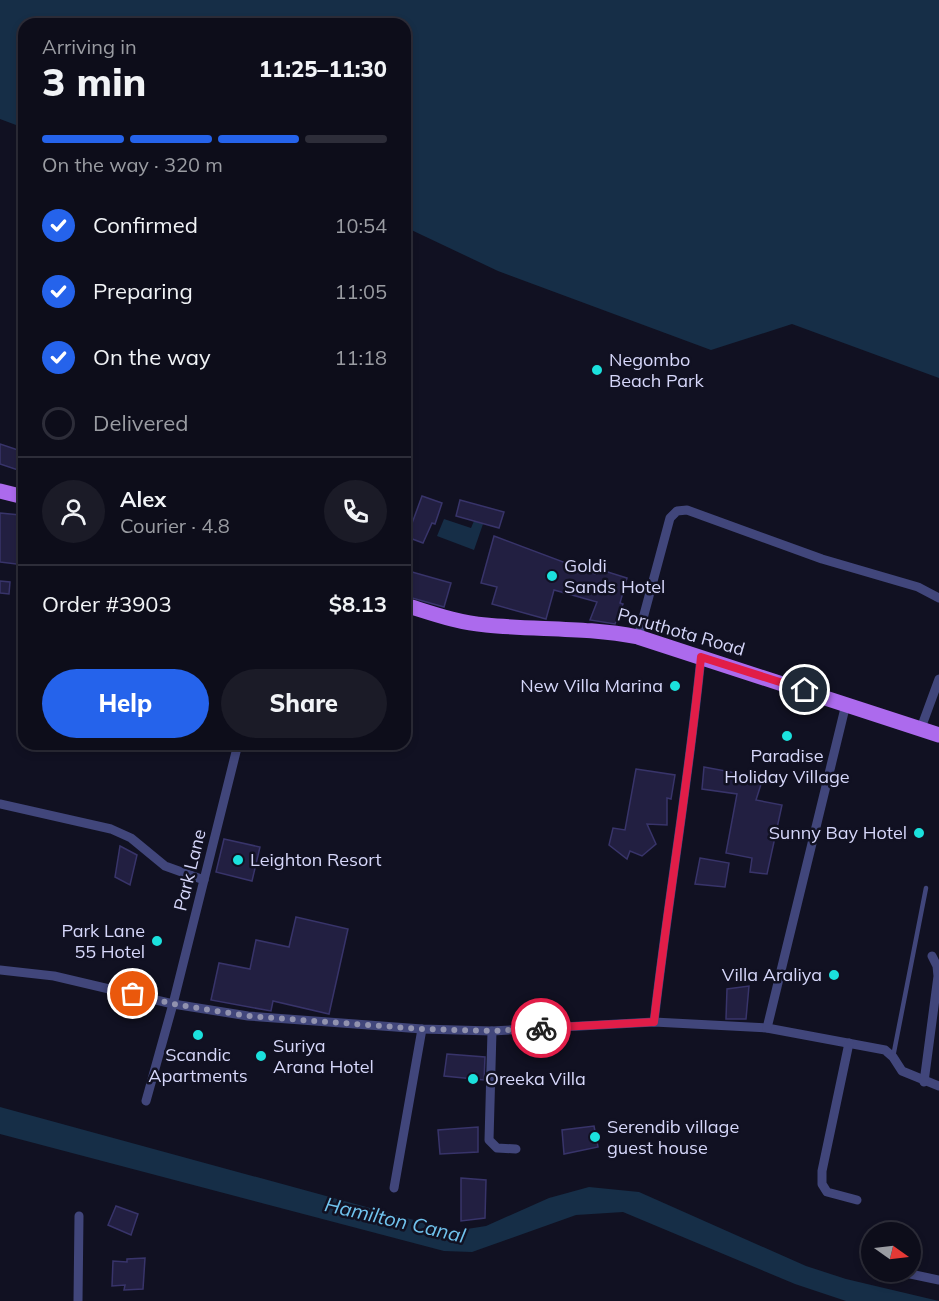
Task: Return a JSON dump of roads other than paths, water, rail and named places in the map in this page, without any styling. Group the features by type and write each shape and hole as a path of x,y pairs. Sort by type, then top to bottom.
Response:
{"main road":[{"path":"0,491 18,496"},
{"name":"Poruthota Road","path":"411,607 442,617 484,625 608,631 638,637 939,735"}],"street":[{"path":"638,637 670,518 677,511 687,510 822,559 918,587 939,598"},
{"path":"654,1022 695,721 701,657"},
{"path":"921,728 939,679"},
{"path":"767,1028 846,704"},
{"name":"Park Lane","path":"146,1101 173,1004 236,750"},
{"path":"0,804 111,829 131,838 165,866 204,880"},
{"path":"924,1082 938,976 937,966 932,957"},
{"path":"0,970 54,976 173,1004 248,1016 422,1029 492,1031 654,1022 767,1028 885,1050 893,1057 902,1071 924,1082 939,1086"},
{"path":"394,1188 422,1029"},
{"path":"492,1031 489,1140 497,1148 516,1149"},
{"path":"849,1043 822,1171 822,1184 827,1192 857,1200"},
{"path":"78,1301 79,1216"},
{"path":"921,1276 939,1280"}],"lane":[{"path":"893,1057 926,888"}],"water":[{"path":"0,0 939,0 939,378 792,324 711,350 498,271 411,230 411,18 18,18 18,126 0,119"},
{"path":"444,519 471,528 474,521 483,524 474,550 437,536"},
{"name":"Hamilton Canal","path":"0,1107 454,1231 486,1226 549,1198 589,1187 639,1192 806,1266 846,1279 939,1301 846,1301 795,1284 623,1212 576,1215 472,1252 444,1251 0,1134"}],"place":[{"name":"Negombo Beach Park","path":"597,370"},
{"name":"Goldi Sands Hotel","path":"552,576"},
{"name":"New Villa Marina","path":"675,686"},
{"name":"Paradise Holiday Village","path":"787,736"},
{"name":"Sunny Bay Hotel","path":"919,833"},
{"name":"Leighton Resort","path":"238,860"},
{"name":"Park Lane 55 Hotel","path":"157,941"},
{"name":"Villa Araliya","path":"834,975"},
{"name":"Scandic Apartments","path":"198,1035"},
{"name":"Suriya Arana Hotel","path":"261,1056"},
{"name":"Oreeka Villa","path":"473,1079"},
{"name":"Serendib village guest house","path":"595,1137"}]}
